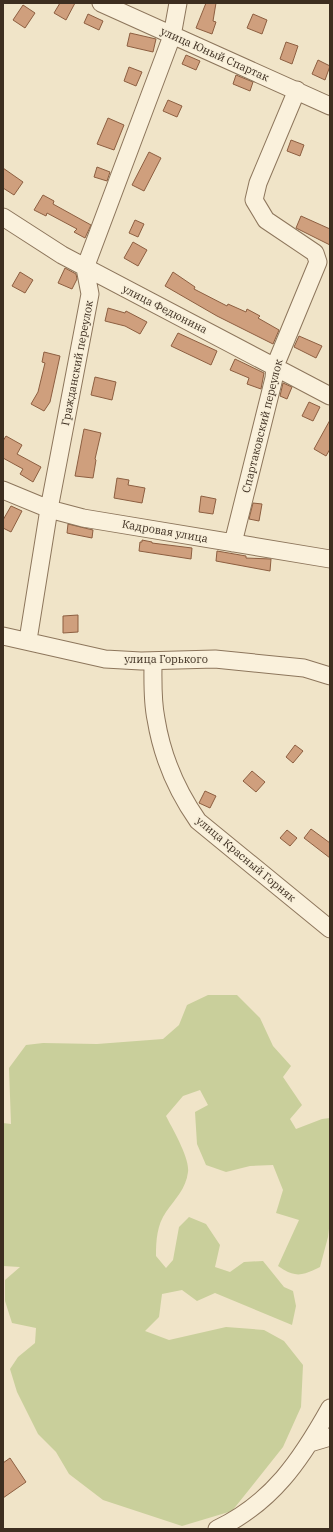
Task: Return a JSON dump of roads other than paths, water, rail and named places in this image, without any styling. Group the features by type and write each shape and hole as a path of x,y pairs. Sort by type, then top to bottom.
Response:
{"street":[{"name":"улица Юный Спартак","path":"101,3 330,106"},
{"path":"85,268 172,36 178,3"},
{"name":"Спартаковский переулок","path":"233,543 274,378 275,366 318,262 315,253 266,220 254,200 258,183 297,90"},
{"name":"улица Федюнина","path":"3,217 85,268 330,396"},
{"name":"Гражданский переулок","path":"28,640 49,509 90,294 85,268"},
{"name":"Кадровая улица","path":"3,490 49,509 83,518 330,559"},
{"name":"улица Горького","path":"3,636 28,640 105,659 153,661 216,659 304,668 330,676"},
{"name":"улица Красный Горняк","path":"153,661 156,720 168,765 182,798 198,821 330,929"},
{"path":"216,1529 237,1520 281,1482 310,1442 330,1408"},
{"path":"310,1442 330,1436"}]}
